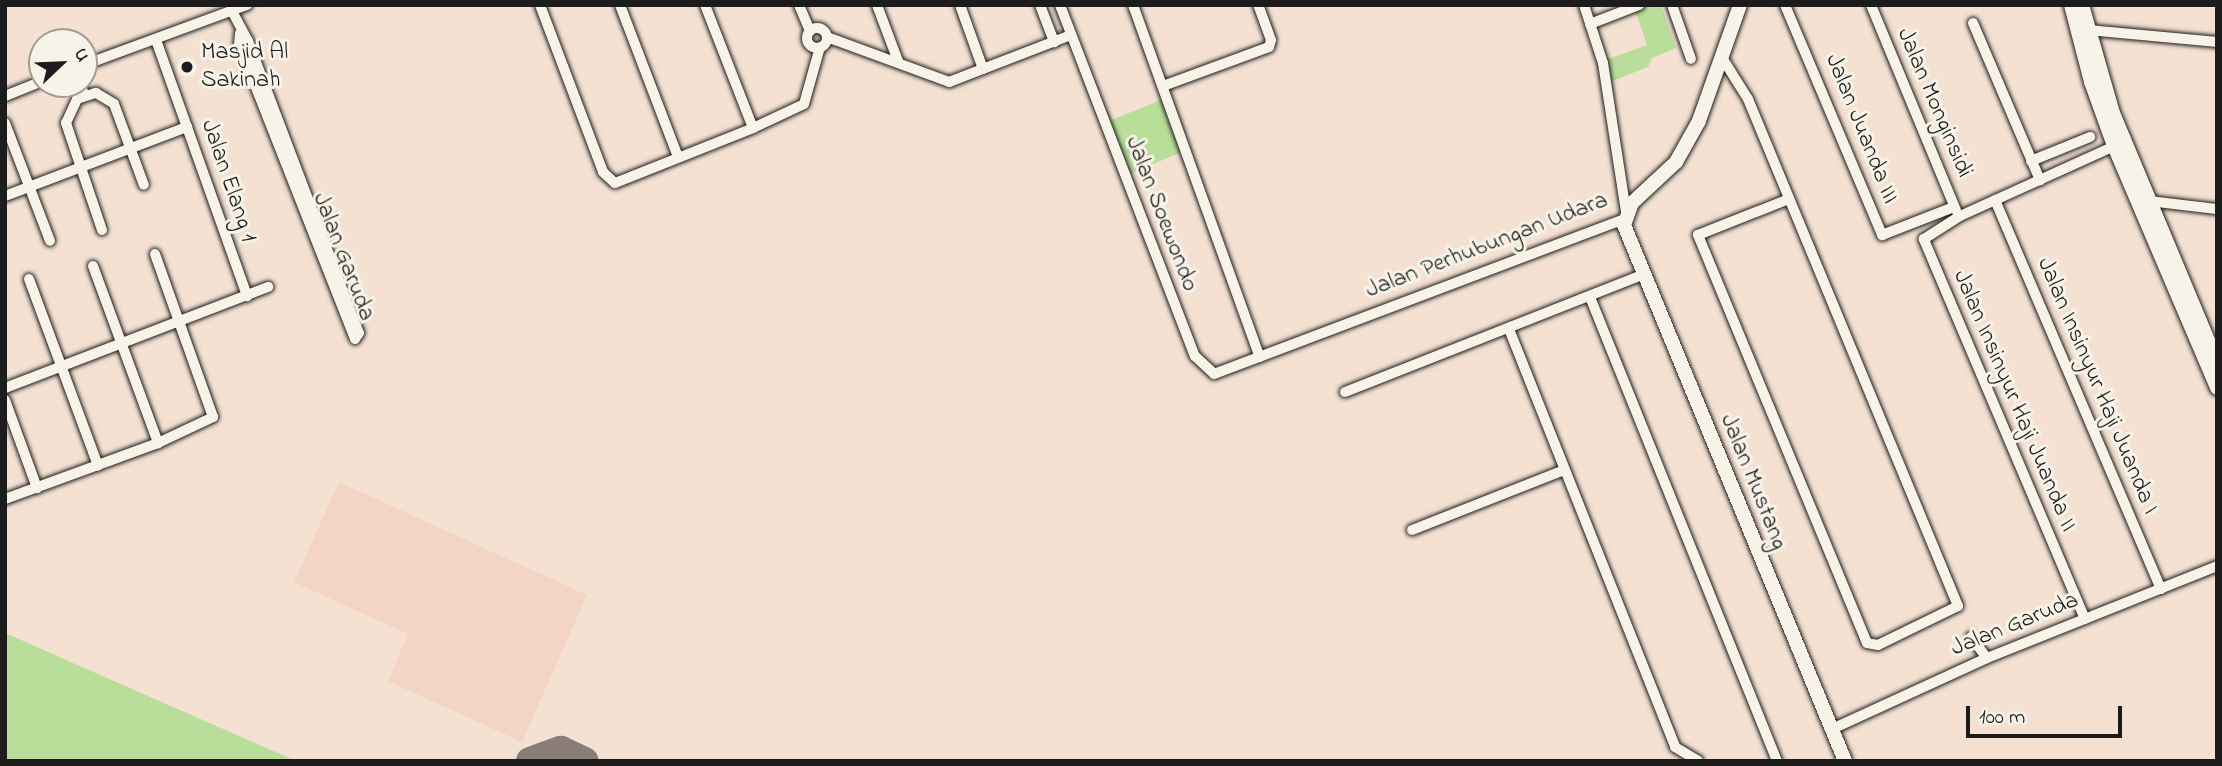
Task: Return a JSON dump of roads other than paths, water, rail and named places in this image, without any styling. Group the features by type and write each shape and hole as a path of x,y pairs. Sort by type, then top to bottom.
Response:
{"main road":[{"name":"Jalan Perhubungan Udara","path":"1625,215 1676,162 1699,121 1740,5"},
{"path":"2071,5 2091,82 2115,146 2217,388"},
{"path":"2082,5 2113,113 2217,362"},
{"name":"Jalan Mustang","path":"1625,215 1644,274 1845,761"}],"street":[{"path":"98,60 247,5"},
{"path":"540,5 608,181 620,182 804,104 820,47 827,37"},
{"path":"620,5 678,157"},
{"path":"705,5 752,128"},
{"path":"799,5 810,31 809,43 820,47"},
{"path":"877,5 898,61"},
{"path":"960,5 983,69"},
{"path":"1040,5 1054,42"},
{"name":"Jalan Soewondo","path":"1060,5 1195,355 1214,374"},
{"path":"1133,5 1260,357"},
{"path":"1163,86 1269,47 1270,40 1258,5"},
{"path":"1584,5 1603,63 1625,215"},
{"path":"1590,24 1639,5"},
{"path":"1672,5 1691,59"},
{"name":"Jalan Juanda III","path":"1785,5 1882,235 1957,212"},
{"name":"Jalan Monginsidi","path":"1871,5 1957,212"},
{"name":"Jalan Garuda","path":"232,11 327,263 351,338 357,338 359,333 327,263"},
{"path":"1973,23 2040,180"},
{"path":"810,31 818,28 827,37 898,61 944,82 1071,35"},
{"path":"2088,30 2217,42"},
{"name":"Jalan Elang 1","path":"156,40 247,296"},
{"path":"1721,56 1748,99 1958,606 1878,645 1867,643 1698,235 1789,199"},
{"path":"5,96 28,87"},
{"path":"98,94 114,104 144,185"},
{"path":"76,98 66,123 102,230"},
{"path":"5,123 50,241"},
{"path":"5,197 187,127"},
{"path":"2031,161 2090,137"},
{"path":"1957,212 1995,200 2115,146"},
{"name":"Jalan Insinyur Haji Juanda I","path":"1995,200 2161,589"},
{"path":"2149,201 2217,209"},
{"name":"Jalan Insinyur Haji Juanda II","path":"1957,212 1927,235 1923,243 2085,619"},
{"name":"Jalan Perhubungan Udara","path":"1214,374 1625,215"},
{"path":"5,499 158,443 214,415 183,322 155,254"},
{"path":"93,266 158,443"},
{"path":"1345,392 1644,274"},
{"path":"29,279 98,466"},
{"path":"5,388 183,322 268,287"},
{"path":"1590,297 1777,761"},
{"path":"1509,329 1675,747 1698,761"},
{"path":"5,400 37,488"},
{"path":"1412,530 1564,470"},
{"name":"Jalan Garuda","path":"1832,729 1987,658 2217,566"},
{"path":"1971,637 1987,658"}],"place":[{"name":"Masjid Al Sakinah","path":"187,67"}]}
